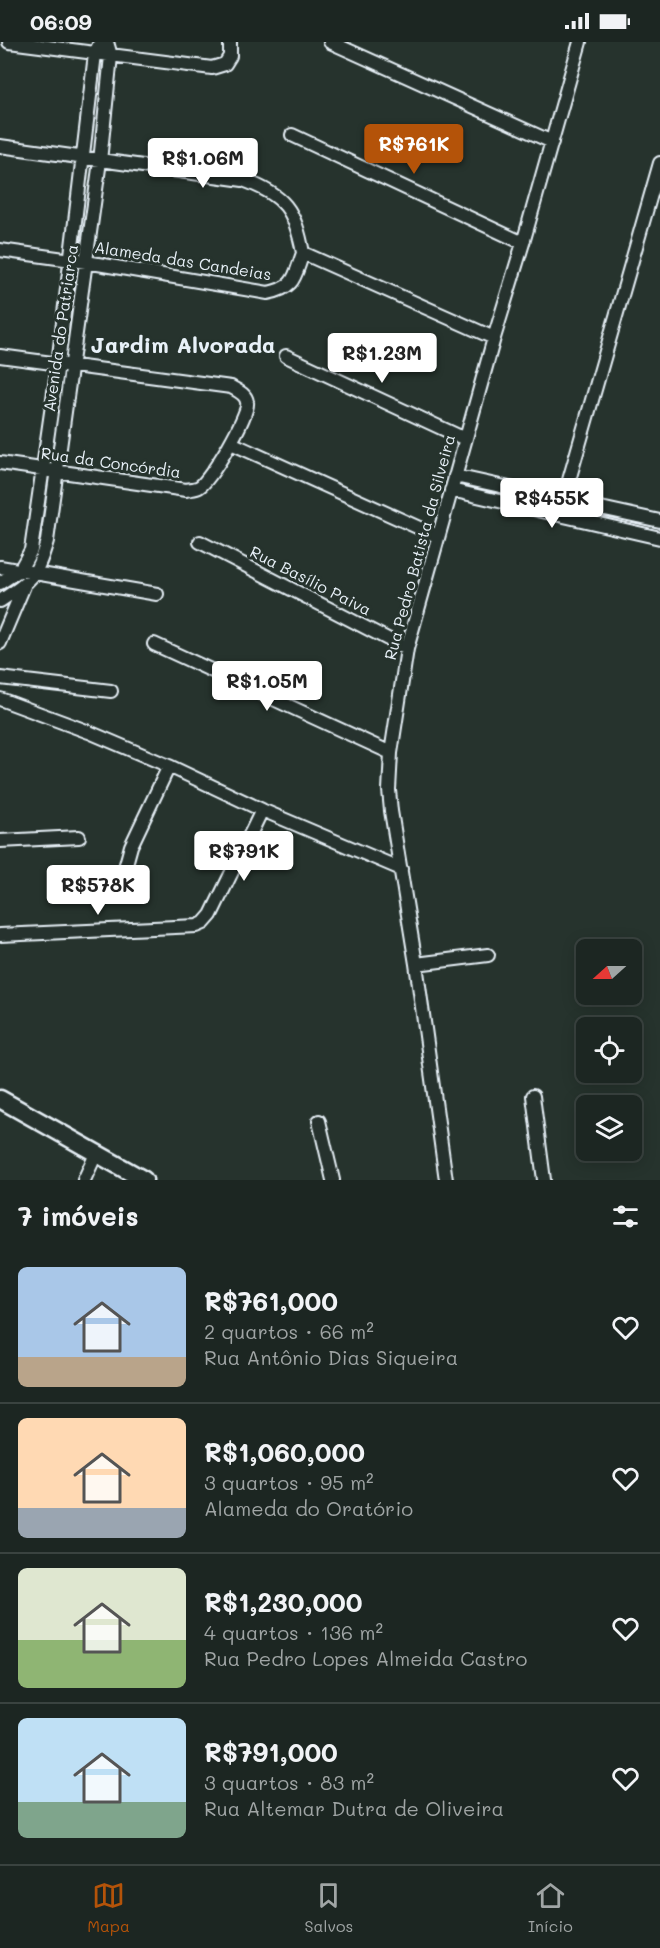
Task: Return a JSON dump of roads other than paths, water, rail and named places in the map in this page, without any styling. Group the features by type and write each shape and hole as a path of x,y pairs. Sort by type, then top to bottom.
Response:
{"main road":[{"path":"0,1099 144,1180"}],"street":[{"path":"9,42 98,48 111,56 212,68 225,64 230,56 230,42"},
{"name":"Avenida do Patriarca","path":"17,572 32,550 71,366 100,160 111,56 107,42"},
{"path":"330,42 552,142"},
{"name":"Rua Pedro Batista da Silveira","path":"446,1180 416,964 391,811 389,790 391,753 407,649 437,536 580,42"},
{"name":"Avenida do Patriarca","path":"0,601 24,585 36,573 47,541 58,364 98,48"},
{"path":"292,135 523,243"},
{"path":"0,146 243,180 267,188 288,207 299,230 303,253 494,338"},
{"path":"559,515 660,163"},
{"name":"Alameda das Candeias","path":"0,250 268,293 284,290 293,280 303,253"},
{"path":"0,356 231,387 244,394 248,407 231,442 437,536"},
{"path":"286,357 465,439"},
{"name":"Rua da Concórdia","path":"0,463 186,489 198,488 206,482 231,442"},
{"path":"451,490 658,537 660,522 454,476"},
{"name":"Rua Basílio Paiva","path":"200,542 407,649"},
{"path":"0,567 17,572 36,573 157,594"},
{"path":"0,583 17,572"},
{"path":"0,643 24,585 17,572"},
{"path":"154,644 391,753"},
{"path":"0,678 111,691"},
{"path":"0,699 89,732 169,766 262,810 401,869"},
{"path":"123,875 131,846 169,766"},
{"path":"0,935 197,926 204,923 211,915 262,810"},
{"path":"0,842 79,837"},
{"path":"416,964 488,955"},
{"path":"533,1096 544,1180"},
{"path":"319,1121 333,1180"},
{"path":"84,1180 96,1154"}],"district":[{"name":"Jardim Alvorada","path":"183,344"}]}
